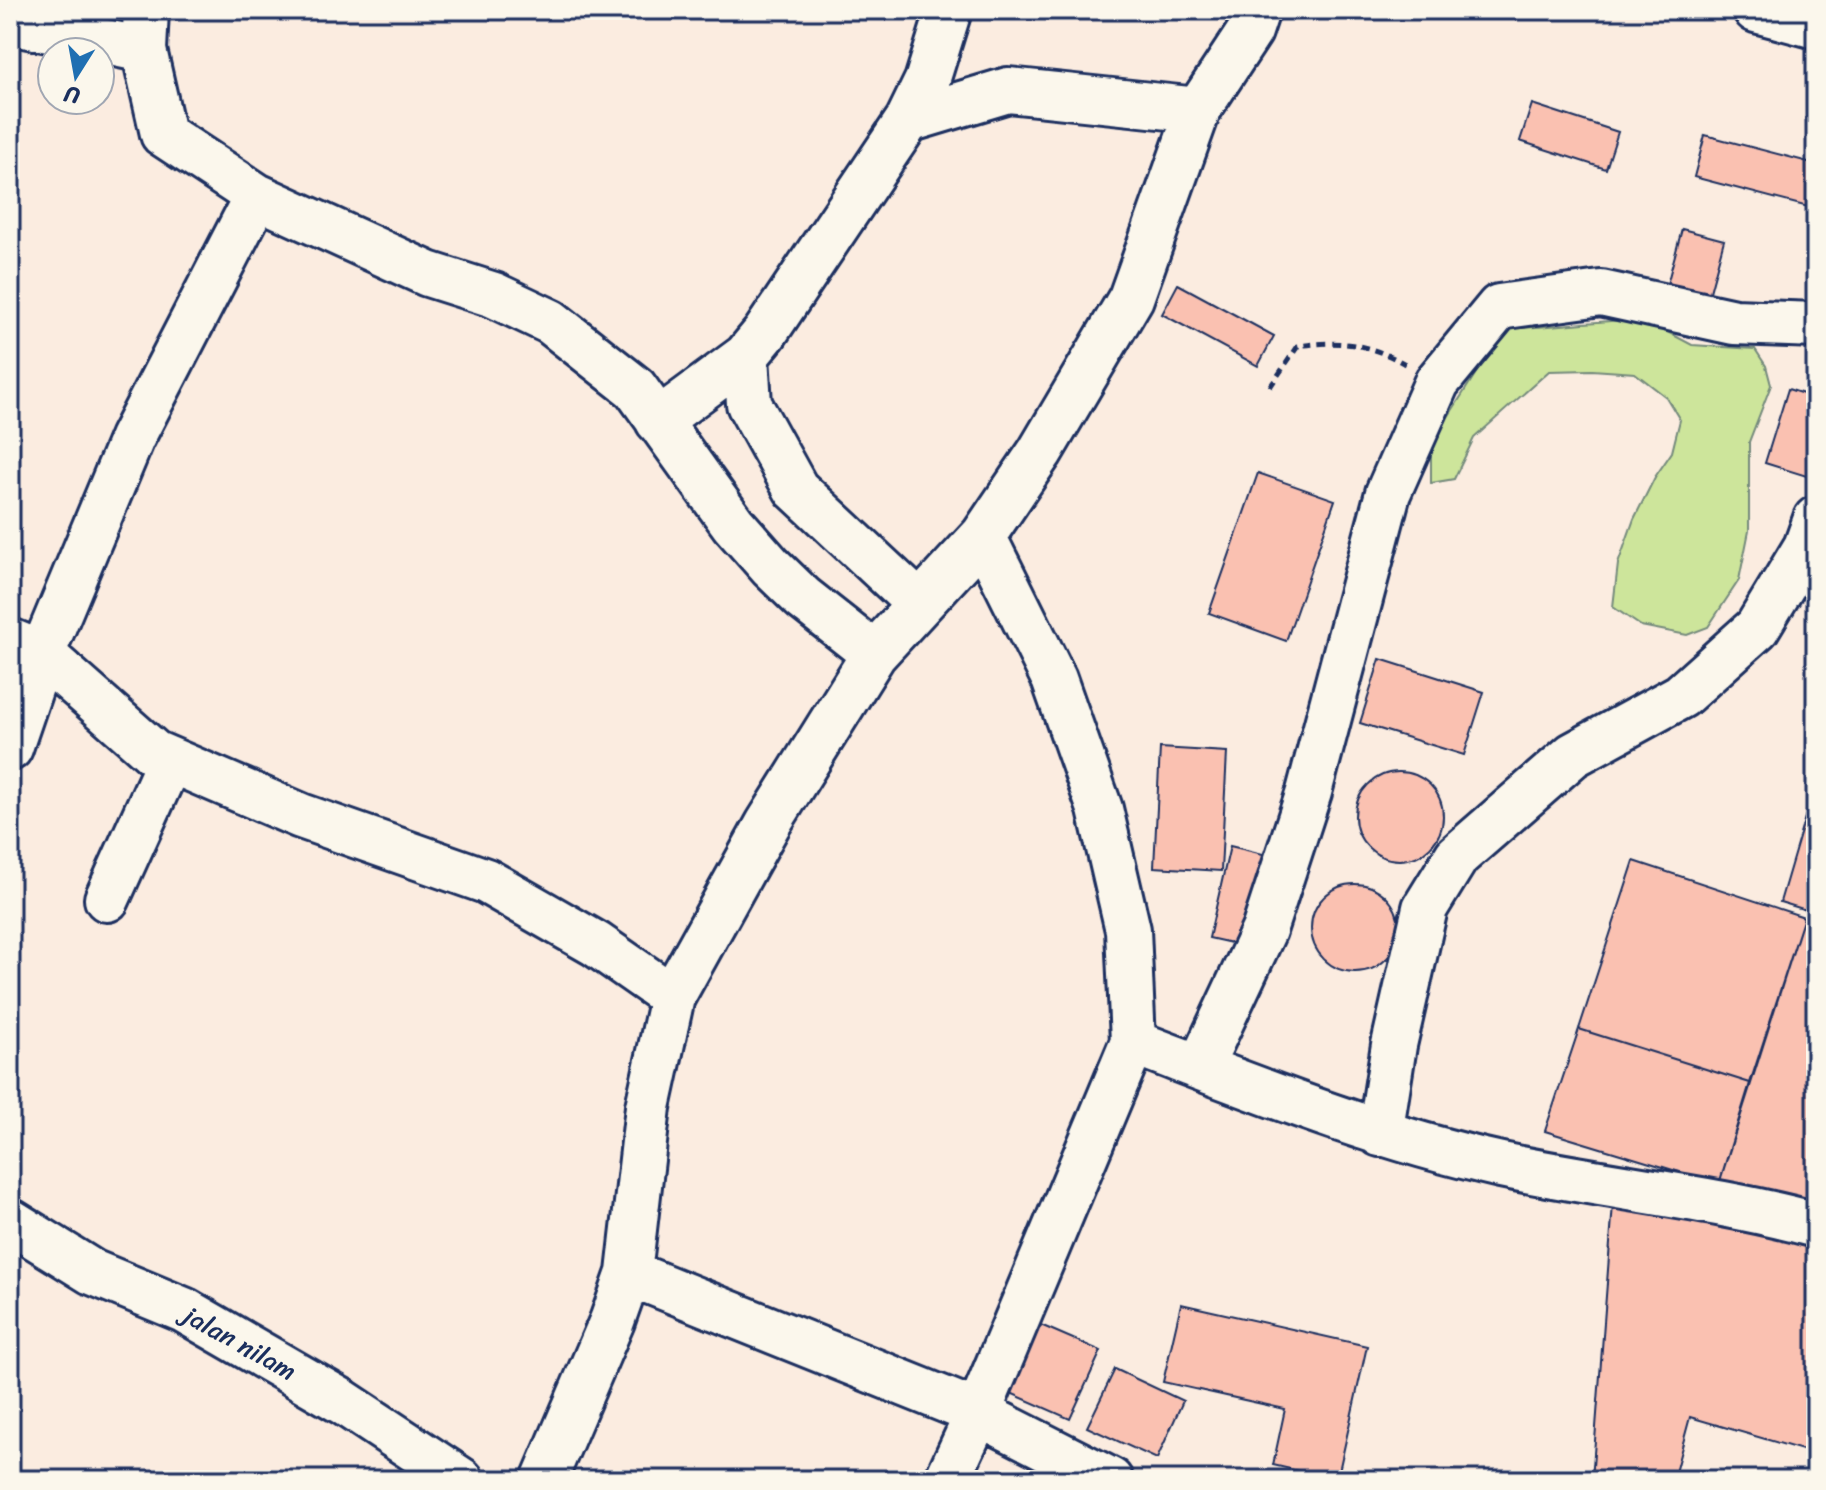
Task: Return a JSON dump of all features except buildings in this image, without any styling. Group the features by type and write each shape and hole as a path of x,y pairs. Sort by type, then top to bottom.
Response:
{"street":[{"path":"658,421 746,356 765,333 908,120 927,81 949,10"},
{"path":"544,1480 612,1321 629,1273 648,1107 672,997 768,824 874,654 983,536 1040,452 1131,298 1198,110 1250,31 1257,10"},
{"path":"1756,10 1816,26"},
{"path":"10,22 145,30 163,134 257,196 428,274 494,295 551,322 635,388 733,524 771,567 803,598 874,654"},
{"path":"908,120 1008,90 1198,110"},
{"path":"10,748 26,648 257,196"},
{"path":"1200,1067 1264,930 1309,792 1388,493 1437,382 1499,307 1601,293 1734,322 1816,325"},
{"path":"746,356 749,404 796,489 918,603"},
{"path":"1380,1134 1394,1045 1425,908 1457,856 1573,755 1681,696 1757,628 1806,547 1816,519"},
{"path":"947,1480 1133,1042 1128,930 1100,809 1054,679 983,536"},
{"path":"26,648 154,753 301,816 486,881 596,944 672,997"},
{"path":"107,899 170,760"},
{"path":"1133,1042 1380,1134 1499,1164 1630,1190 1760,1210 1816,1225"},
{"name":"jalan nilam","path":"10,1221 92,1272 184,1310 343,1402 461,1480"},
{"path":"629,1273 978,1413 1110,1480"}],"path":[{"path":"1270,387 1298,346 1332,341 1382,351 1437,382"}],"green space":[{"path":"1643,319 1692,345 1755,349 1766,366 1771,385 1749,442 1749,531 1739,580 1708,627 1687,635 1641,626 1613,607 1618,564 1634,519 1655,477 1672,452 1680,420 1666,397 1635,373 1549,371 1474,438 1454,479 1431,483 1431,452 1448,417 1504,329"}]}
